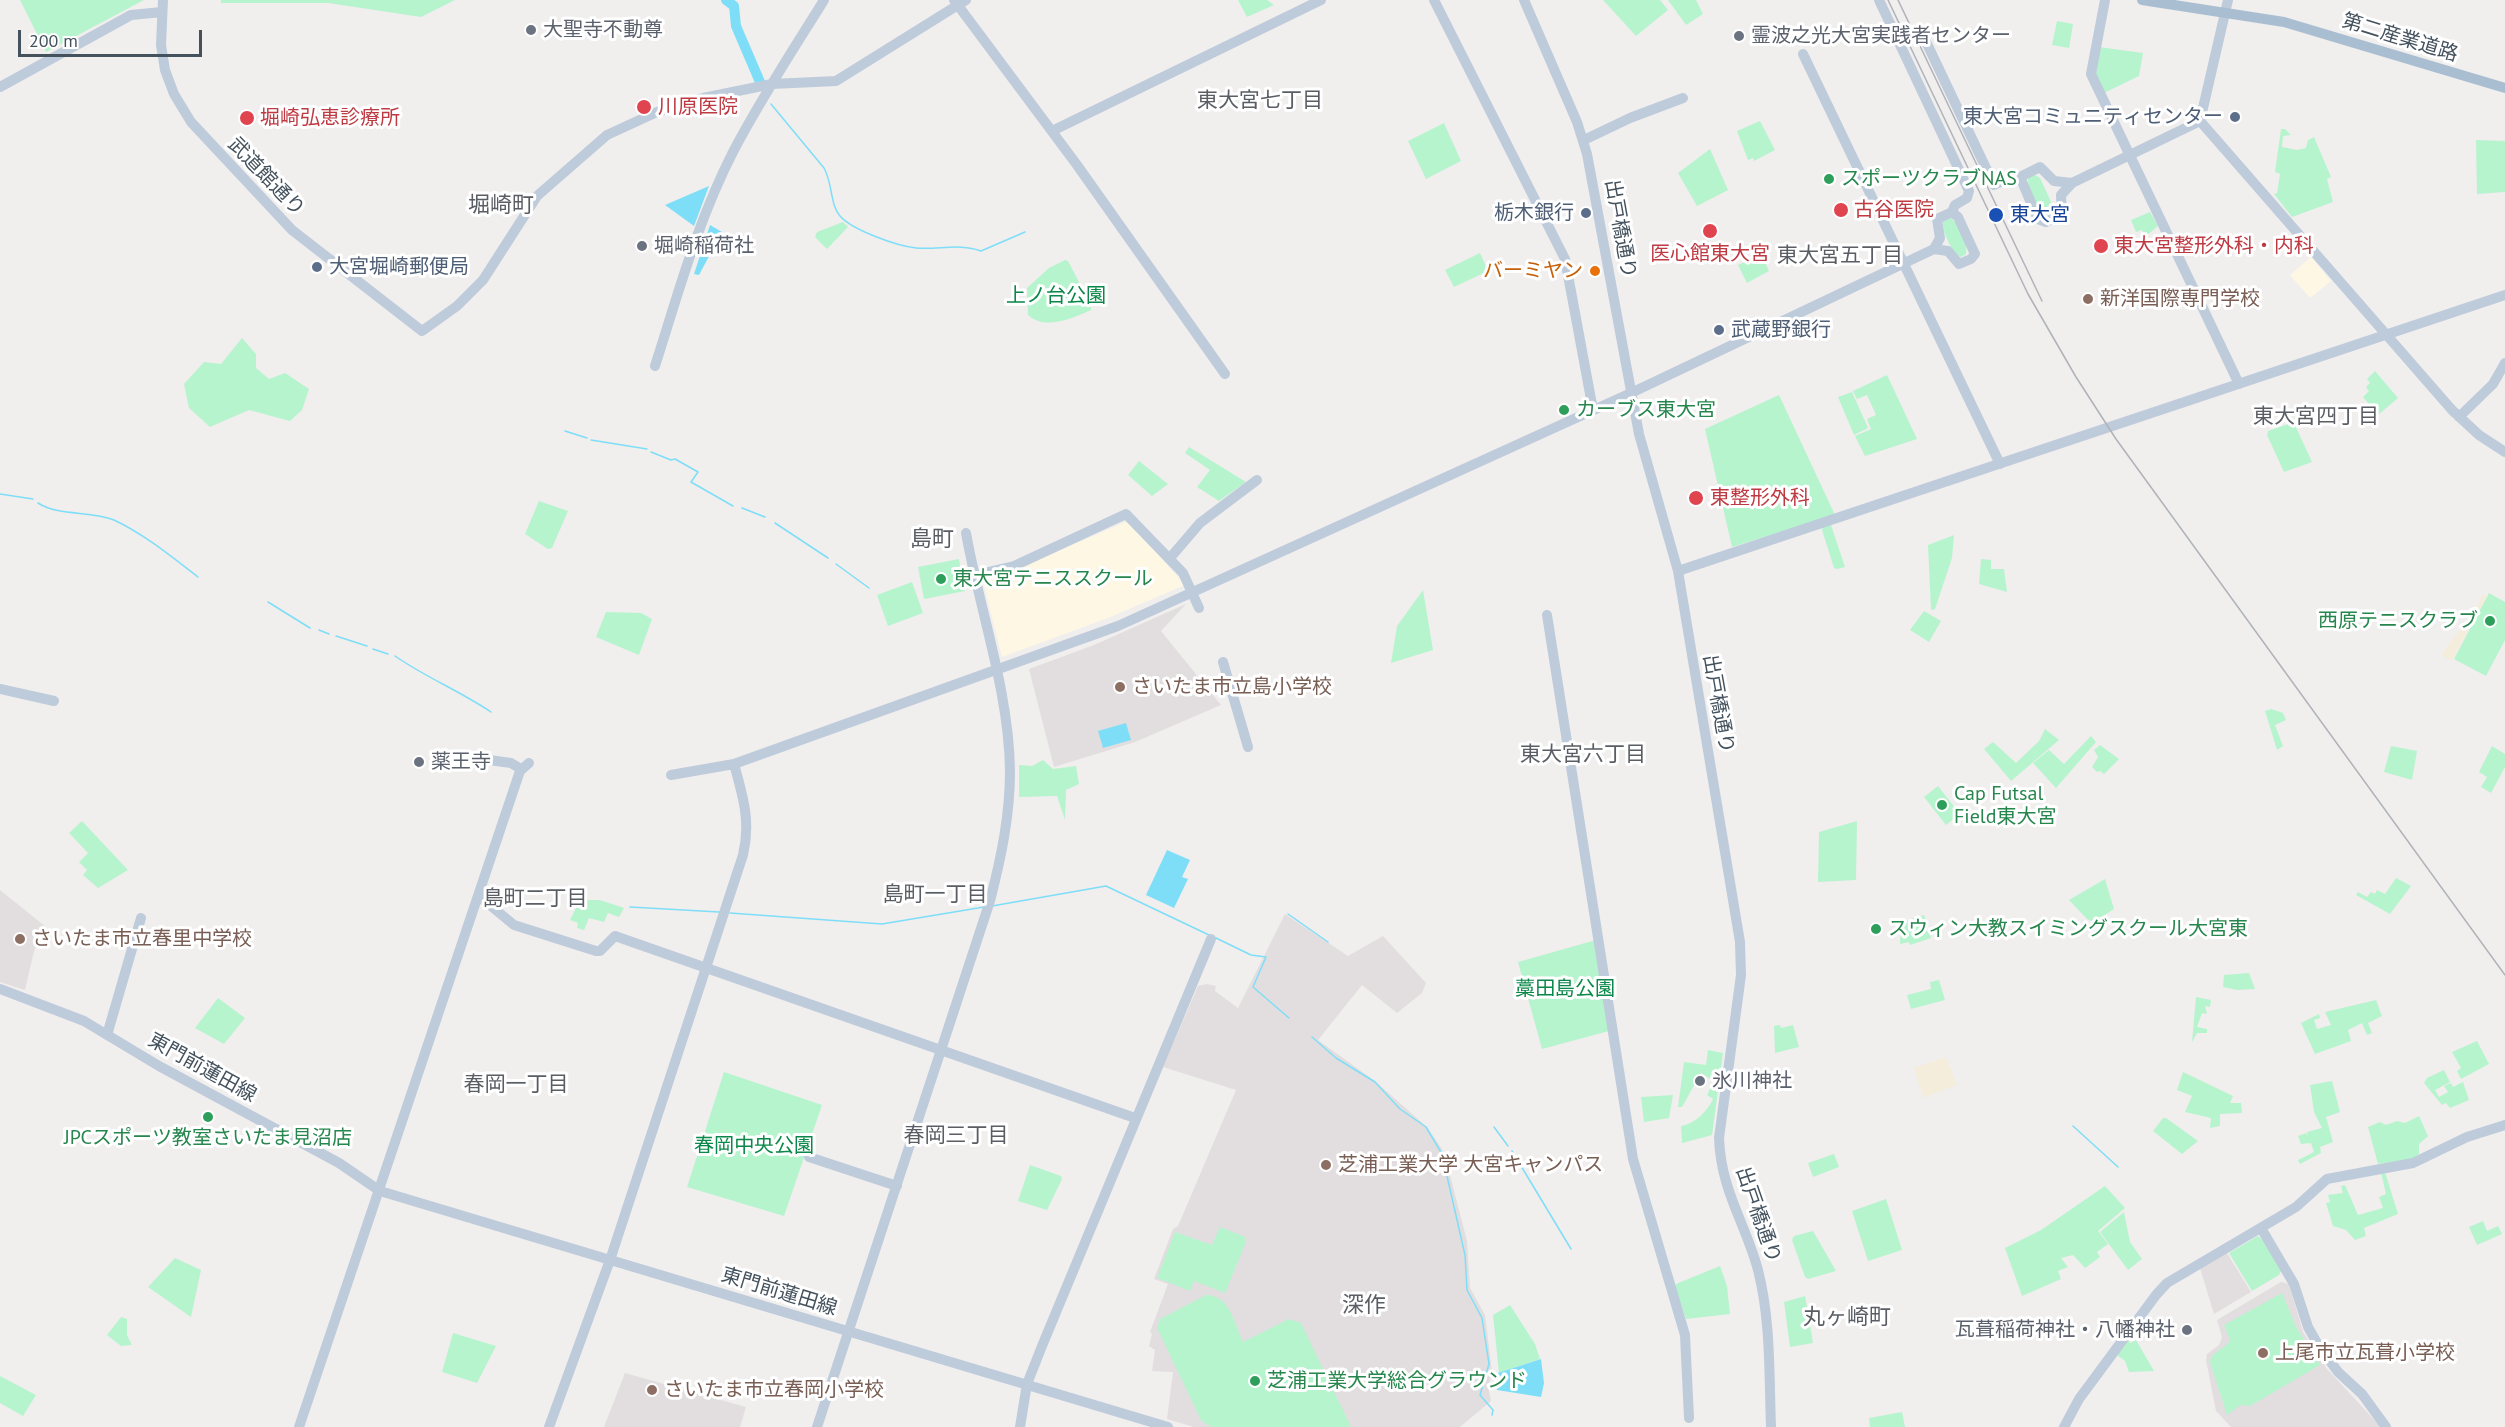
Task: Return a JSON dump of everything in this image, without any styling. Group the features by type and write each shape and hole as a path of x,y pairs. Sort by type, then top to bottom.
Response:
{"main road":[{"name":"第二産業道路","path":"2142,0 2227,7 2505,88"},
{"name":"第二産業道路","path":"2176,0 2292,19 2505,83"}],"street":[{"name":"武道館通り","path":"163,0 161,45 170,85 179,105 201,135 292,230 422,331 445,315 476,287 537,196 600,140 629,124 670,107 772,84"},
{"path":"656,366 684,273 719,183 772,84 824,0"},
{"path":"1052,131 1321,0"},
{"path":"1434,0 1565,259 1593,410"},
{"name":"出戸橋通り","path":"1524,0 1584,140 1645,462 1669,535 1678,571 1740,950 1741,975 1720,1131 1720,1152 1729,1197 1754,1258 1764,1296 1771,1427"},
{"path":"1879,0 1969,191 1967,198 1955,205 1952,212 1937,219 1939,241 1934,249"},
{"path":"2105,0 2091,74 2239,384"},
{"path":"772,84 836,81 959,2 1225,374"},
{"path":"2200,121 2227,7"},
{"path":"0,87 131,15 162,12"},
{"path":"1920,29 1994,185 2014,176 2020,177 2037,166 2044,169 2060,202 2062,211 2059,216 2046,222 2040,222 2021,184 2020,177"},
{"path":"1803,54 2000,464"},
{"path":"1584,140 1630,118 1683,98"},
{"path":"2060,202 2064,190 2072,183 2200,121"},
{"path":"2200,121 2459,417 2505,452"},
{"path":"2049,178 2058,183 2072,183"},
{"path":"1938,230 1950,253 1961,265 1973,259 1975,254 1958,217 1952,212"},
{"path":"671,776 734,764 1092,636 1631,393 1934,249 1942,248 1950,253"},
{"path":"1678,571 2505,295"},
{"path":"2459,417 2493,384 2505,363"},
{"path":"1170,558 1200,523 1257,480"},
{"path":"975,575 1014,566 1126,514 1186,576 1199,608"},
{"path":"817,1427 990,902 1005,839 1010,770 1005,712 966,533"},
{"path":"1547,615 1633,1159 1685,1335 1689,1418"},
{"path":"1223,662 1248,747"},
{"path":"0,689 54,701"},
{"path":"298,1427 525,766 467,757"},
{"path":"549,1427 609,1260 743,855 748,830 748,814 734,764"},
{"path":"479,896 514,925 600,951 615,936 1135,1118"},
{"path":"107,1035 141,918"},
{"path":"1020,1427 1028,1384 1135,1118 1211,939"},
{"name":"東門前蓮田線","path":"0,989 65,1012 159,1066 339,1163 380,1191 1168,1427"},
{"path":"2064,1427 2079,1399 2161,1288 2296,1207 2326,1179 2413,1162 2467,1137 2505,1125"},
{"path":"809,1157 897,1186"},
{"path":"2261,1228 2294,1284 2308,1327 2317,1343 2338,1372 2362,1394 2386,1427"}],"shaded area":[{"path":"2311,257 2331,281 2310,298 2290,275"},
{"path":"1128,521 1185,585 1108,618 1002,657 982,578 1010,572"},
{"name":"さいたま市立島小学校","path":"1186,604 1161,631 1221,705 1135,742 1054,767 1029,669 1094,645"},
{"name":"さいたま市立春里中学校","path":"0,890 46,927 34,951 25,990 0,982"},
{"name":"芝浦工業大学 大宮キャンパス","path":"1285,914 1348,956 1383,936 1426,983 1422,993 1397,1013 1362,985 1318,1040 1375,1081 1427,1127 1444,1152 1467,1241 1470,1288 1485,1315 1492,1372 1488,1387 1491,1401 1460,1427 1194,1427 1167,1419 1173,1372 1152,1371 1155,1350 1149,1346 1152,1334 1150,1332 1168,1284 1154,1279 1173,1229 1178,1226 1236,1090 1163,1067 1198,986 1207,984 1216,986 1215,991 1238,1008"},
{"path":"2227,1253 2251,1292 2214,1314 2200,1268"},
{"name":"上尾市立瓦葺小学校","path":"2281,1282 2289,1284 2303,1332 2327,1369 2381,1427 2231,1427 2216,1411 2206,1360 2207,1354 2219,1345 2222,1337 2217,1320"},
{"name":"さいたま市立春岡小学校","path":"625,1373 746,1407 740,1427 604,1427"}],"green space":[{"path":"20,0 144,0 46,52"},
{"path":"221,0 455,0 421,17 328,3 221,3"},
{"path":"1238,0 1267,0 1274,5 1247,17"},
{"path":"1603,0 1660,0 1668,10 1636,36"},
{"path":"1668,0 1696,0 1703,14 1686,25"},
{"path":"2057,21 2073,24 2069,48 2052,45"},
{"path":"2099,47 2143,53 2139,76 2104,93 2094,73"},
{"path":"1760,121 1775,150 1754,161 1753,158 1748,160 1737,131"},
{"path":"1444,123 1461,161 1426,179 1408,141"},
{"path":"2281,129 2285,129 2291,135 2283,136 2282,147 2297,150 2306,148 2308,140 2314,137 2331,177 2327,179 2333,202 2292,217 2274,194 2277,193 2280,174 2275,172"},
{"path":"2476,140 2505,141 2505,192 2477,194"},
{"path":"1710,149 1728,190 1697,206 1678,173"},
{"path":"2035,175 2040,178 2053,206 2054,210 2046,215 2036,204 2029,187 2028,178"},
{"path":"2150,212 2158,226 2145,237 2142,230 2136,232 2131,220"},
{"path":"1949,216 1959,228 1964,239 1966,254 1961,257 1951,246 1944,230 1943,220"},
{"path":"843,222 848,227 827,249 815,237 817,232"},
{"path":"1480,253 1488,271 1454,287 1445,270"},
{"path":"1761,254 1769,271 1747,283 1738,265"},
{"name":"上ノ台公園","path":"1065,260 1068,261 1091,305 1091,310 1059,322 1035,320 1028,315 1027,288 1049,268"},
{"path":"242,338 256,354 256,368 269,379 285,373 309,389 302,410 290,421 249,410 210,427 189,408 184,384 204,362 221,364"},
{"path":"2375,371 2398,398 2378,415 2363,397 2369,391 2366,387 2370,383 2367,379"},
{"path":"1887,375 1917,439 1865,456 1855,436 1871,429 1867,419 1876,415 1867,395 1857,399 1853,391"},
{"path":"1852,392 1868,428 1854,435 1838,397"},
{"path":"1779,395 1835,515 1732,547 1705,429"},
{"path":"2291,423 2295,425 2312,462 2284,472 2267,435 2268,431"},
{"path":"1189,447 1246,482 1219,501 1197,487 1210,470 1185,453"},
{"path":"1139,461 1168,484 1152,496 1128,475"},
{"path":"539,501 568,511 552,548 548,549 525,534"},
{"path":"1831,525 1845,567 1837,569 1834,568 1822,530 1823,527"},
{"path":"1954,535 1952,558 1935,609 1931,610 1928,545"},
{"name":"東大宮テニススクール","path":"959,559 965,591 924,599 918,567"},
{"path":"1981,559 1991,560 1991,569 2004,569 2007,592 1979,584"},
{"path":"912,582 923,613 888,626 877,595"},
{"path":"1423,590 1433,650 1391,663 1397,626"},
{"name":"西原テニスクラブ","path":"2489,593 2505,602 2505,640 2486,676 2454,659"},
{"path":"1924,611 1941,621 1929,642 1910,630"},
{"path":"606,612 641,613 652,619 639,655 596,637"},
{"path":"2271,709 2283,713 2286,720 2275,725 2283,746 2277,750 2265,711"},
{"path":"2045,729 2059,740 2011,781 1984,749 1993,742 2016,763 2039,741"},
{"path":"2091,736 2096,742 2056,788 2033,763 2049,750 2064,764"},
{"path":"2100,745 2119,759 2104,774 2092,767 2098,757 2094,750"},
{"path":"2391,746 2417,751 2412,780 2384,772"},
{"path":"2492,746 2505,754 2505,767 2491,793 2481,787 2487,777 2479,772"},
{"path":"1043,760 1053,769 1076,766 1079,784 1066,790 1065,820 1057,796 1019,797 1019,765 1032,766"},
{"name":"Cap Futsal Field東大宮","path":"1938,786 1960,814 1946,825 1924,797"},
{"path":"82,821 128,870 98,888 83,875 87,870 79,862 88,853 69,833"},
{"path":"1857,821 1856,880 1818,882 1819,832"},
{"path":"2396,878 2411,886 2390,914 2356,895 2358,892 2367,897 2371,892 2375,894 2377,890 2385,894"},
{"path":"2105,879 2114,909 2094,922 2087,919 2069,900"},
{"path":"580,900 600,900 624,908 619,917 608,913 604,922 589,918 584,930 577,928 578,923 570,920"},
{"path":"1924,915 1931,938 1910,945 1909,942 1900,944 1901,922"},
{"name":"藁田島公園","path":"1596,940 1609,1031 1542,1049 1518,962"},
{"path":"2249,973 2255,989 2237,990 2223,987 2224,975"},
{"path":"1939,980 1945,1000 1911,1009 1907,995 1931,989 1930,982"},
{"path":"2196,997 2211,1000 2210,1007 2205,1006 2207,1014 2202,1013 2197,1027 2207,1029 2207,1033 2197,1033 2192,1042"},
{"path":"218,998 245,1018 224,1044 195,1028"},
{"path":"2376,1000 2382,1016 2368,1023 2372,1033 2367,1035 2362,1023 2348,1030 2351,1041 2315,1054 2301,1023 2319,1014 2320,1018 2314,1020 2317,1029 2331,1025 2325,1012"},
{"path":"1780,1025 1781,1028 1793,1025 1799,1047 1775,1053 1774,1026"},
{"path":"2477,1041 2489,1064 2461,1079 2457,1071 2461,1068 2452,1052"},
{"path":"1708,1050 1723,1053 1712,1135 1682,1143 1681,1126 1700,1117 1707,1108 1713,1099 1707,1095 1714,1081 1701,1073 1682,1107 1678,1107 1684,1062 1706,1065"},
{"path":"2444,1070 2450,1082 2435,1090 2439,1097 2448,1092 2444,1086 2451,1083 2453,1087 2463,1082 2469,1100 2450,1108 2446,1103 2442,1105 2424,1083 2427,1078"},
{"name":"春岡中央公園","path":"724,1072 822,1105 784,1216 687,1187"},
{"path":"2183,1072 2233,1096 2230,1103 2241,1103 2242,1113 2220,1114 2220,1126 2210,1128 2211,1118 2185,1112 2192,1096 2177,1090"},
{"path":"2332,1081 2340,1112 2326,1117 2333,1142 2320,1147 2321,1153 2300,1164 2298,1160 2314,1152 2311,1143 2301,1144 2298,1136 2306,1133 2308,1136 2307,1132 2322,1128 2314,1112 2310,1085"},
{"path":"1673,1095 1669,1118 1644,1122 1641,1097"},
{"path":"2419,1116 2428,1136 2419,1144 2419,1154 2413,1159 2378,1164 2368,1127 2380,1122 2386,1125 2397,1121 2405,1123"},
{"path":"2163,1118 2198,1141 2182,1154 2153,1131"},
{"path":"1834,1154 1839,1167 1813,1177 1808,1163"},
{"path":"1030,1165 1061,1176 1062,1179 1047,1210 1018,1201"},
{"path":"2381,1172 2385,1172 2398,1214 2364,1228 2366,1236 2355,1240 2346,1230 2333,1226 2326,1203 2330,1202 2328,1195 2343,1193 2341,1186 2345,1185 2358,1215 2383,1208 2379,1197 2386,1194"},
{"path":"2105,1186 2125,1208 2098,1231 2108,1244 2097,1252 2100,1257 2085,1268 2073,1255 2061,1258 2068,1267 2058,1271 2061,1279 2022,1296 2005,1248 2041,1230"},
{"path":"1886,1199 1902,1250 1868,1261 1852,1211"},
{"path":"2124,1212 2130,1242 2142,1259 2128,1270 2100,1232"},
{"path":"2483,1221 2487,1231 2498,1226 2502,1234 2477,1245 2469,1227"},
{"path":"1220,1227 1245,1237 1246,1242 1225,1293 1194,1281 1190,1291 1157,1278 1175,1232 1212,1245"},
{"path":"1813,1231 1836,1271 1808,1279 1805,1277 1792,1240 1794,1236"},
{"path":"2258,1236 2263,1240 2281,1271 2279,1275 2252,1291 2229,1253"},
{"path":"175,1258 201,1270 191,1317 148,1287"},
{"path":"1720,1266 1727,1286 1730,1314 1686,1319 1676,1284"},
{"path":"2282,1293 2296,1327 2320,1365 2250,1406 2240,1405 2227,1415 2210,1362 2213,1355 2230,1340 2224,1325"},
{"name":"芝浦工業大学総合グラウンド","path":"1206,1295 1214,1296 1226,1305 1243,1342 1289,1319 1301,1323 1351,1427 1211,1427 1201,1420 1157,1328 1160,1319"},
{"path":"1805,1296 1813,1343 1790,1347 1784,1302"},
{"path":"1510,1305 1535,1344 1540,1359 1499,1373 1493,1315"},
{"path":"121,1317 127,1319 127,1335 132,1345 121,1346 107,1335"},
{"path":"453,1333 496,1346 477,1383 442,1372"},
{"path":"2128,1340 2130,1343 2136,1340 2154,1371 2129,1372 2125,1361 2117,1355"},
{"path":"0,1376 36,1395 23,1416 0,1403"},
{"path":"1902,1412 1905,1427 1870,1427 1869,1418"}],"sand":[{"path":"2483,595 2488,595 2451,661 2441,655 2471,616"},
{"path":"1946,1057 1957,1085 1923,1098 1914,1068"}],"water":[{"path":"709,186 694,226 665,205"},
{"path":"710,225 722,232 699,275 694,274"},
{"path":"1126,723 1131,740 1103,748 1098,731"},
{"path":"1167,850 1190,860 1182,877 1188,879 1174,908 1146,895"},
{"path":"1541,1359 1544,1383 1541,1397 1497,1390 1495,1387 1498,1373"}],"waterway":[{"path":"726,0 734,6 736,26 760,82"},
{"path":"771,104 824,168 837,211 854,227 908,247 957,247 981,251 1025,232"},
{"path":"565,431 587,438"},
{"path":"591,440 647,449"},
{"path":"651,452 671,460 675,459 698,472 691,482 733,506"},
{"path":"0,494 33,499"},
{"path":"38,503 56,510 114,520 147,539 198,577"},
{"path":"742,508 765,517"},
{"path":"775,523 828,558"},
{"path":"836,564 869,588"},
{"path":"268,602 310,628"},
{"path":"319,630 329,634"},
{"path":"336,636 367,646"},
{"path":"373,649 388,654"},
{"path":"395,656 491,712"},
{"path":"992,906 1106,886 1209,935"},
{"path":"630,907 719,912"},
{"path":"730,913 882,924 984,907"},
{"path":"1288,914 1328,942"},
{"path":"1216,938 1251,955 1266,957 1253,987 1289,1018"},
{"path":"1312,1037 1336,1058 1375,1082 1400,1109 1426,1127 1442,1154 1465,1255 1467,1290 1482,1318 1489,1364 1480,1395 1493,1410 1492,1415"},
{"path":"2073,1126 2118,1167"},
{"path":"1494,1127 1508,1146"},
{"path":"1512,1151 1571,1249"}],"railway":[{"path":"1888,0 2028,294 2076,377 2116,439 2505,975"},
{"path":"1898,0 2042,301"}],"place":[{"name":"大聖寺不動尊","path":"531,30"},
{"name":"霊波之光大宮実践者センター","path":"1739,36"},
{"name":"川原医院","path":"644,107"},
{"name":"東大宮コミュニティセンター","path":"2235,117"},
{"name":"堀崎弘恵診療所","path":"247,118"},
{"name":"スポーツクラブNAS","path":"1829,179"},
{"name":"古谷医院","path":"1841,210"},
{"name":"栃木銀行","path":"1586,213"},
{"name":"東大宮","path":"1996,215"},
{"name":"医心館東大宮","path":"1710,231"},
{"name":"堀崎稲荷社","path":"642,246"},
{"name":"東大宮整形外科・内科","path":"2101,246"},
{"name":"大宮堀崎郵便局","path":"317,267"},
{"name":"バーミヤン","path":"1595,271"},
{"name":"新洋国際専門学校","path":"2088,299"},
{"name":"武蔵野銀行","path":"1719,330"},
{"name":"カーブス東大宮","path":"1564,410"},
{"name":"東整形外科","path":"1696,498"},
{"name":"東大宮テニススクール","path":"941,579"},
{"name":"西原テニスクラブ","path":"2490,621"},
{"name":"さいたま市立島小学校","path":"1120,687"},
{"name":"薬王寺","path":"419,762"},
{"name":"Cap Futsal Field東大宮","path":"1942,805"},
{"name":"スウィン大教スイミングスクール大宮東","path":"1876,929"},
{"name":"さいたま市立春里中学校","path":"20,939"},
{"name":"氷川神社","path":"1700,1081"},
{"name":"JPCスポーツ教室さいたま見沼店","path":"208,1117"},
{"name":"芝浦工業大学 大宮キャンパス","path":"1326,1165"},
{"name":"瓦葺稲荷神社・八幡神社","path":"2187,1330"},
{"name":"上尾市立瓦葺小学校","path":"2263,1353"},
{"name":"芝浦工業大学総合グラウンド","path":"1255,1381"},
{"name":"さいたま市立春岡小学校","path":"652,1390"}],"district":[{"name":"東大宮七丁目","path":"1260,101"},
{"name":"堀崎町","path":"501,206"},
{"name":"東大宮五丁目","path":"1840,256"},
{"name":"東大宮四丁目","path":"2316,417"},
{"name":"島町","path":"932,540"},
{"name":"東大宮六丁目","path":"1583,755"},
{"name":"島町一丁目","path":"935,895"},
{"name":"島町二丁目","path":"535,899"},
{"name":"春岡一丁目","path":"516,1085"},
{"name":"春岡三丁目","path":"956,1136"},
{"name":"深作","path":"1364,1306"},
{"name":"丸ヶ崎町","path":"1847,1318"}]}
